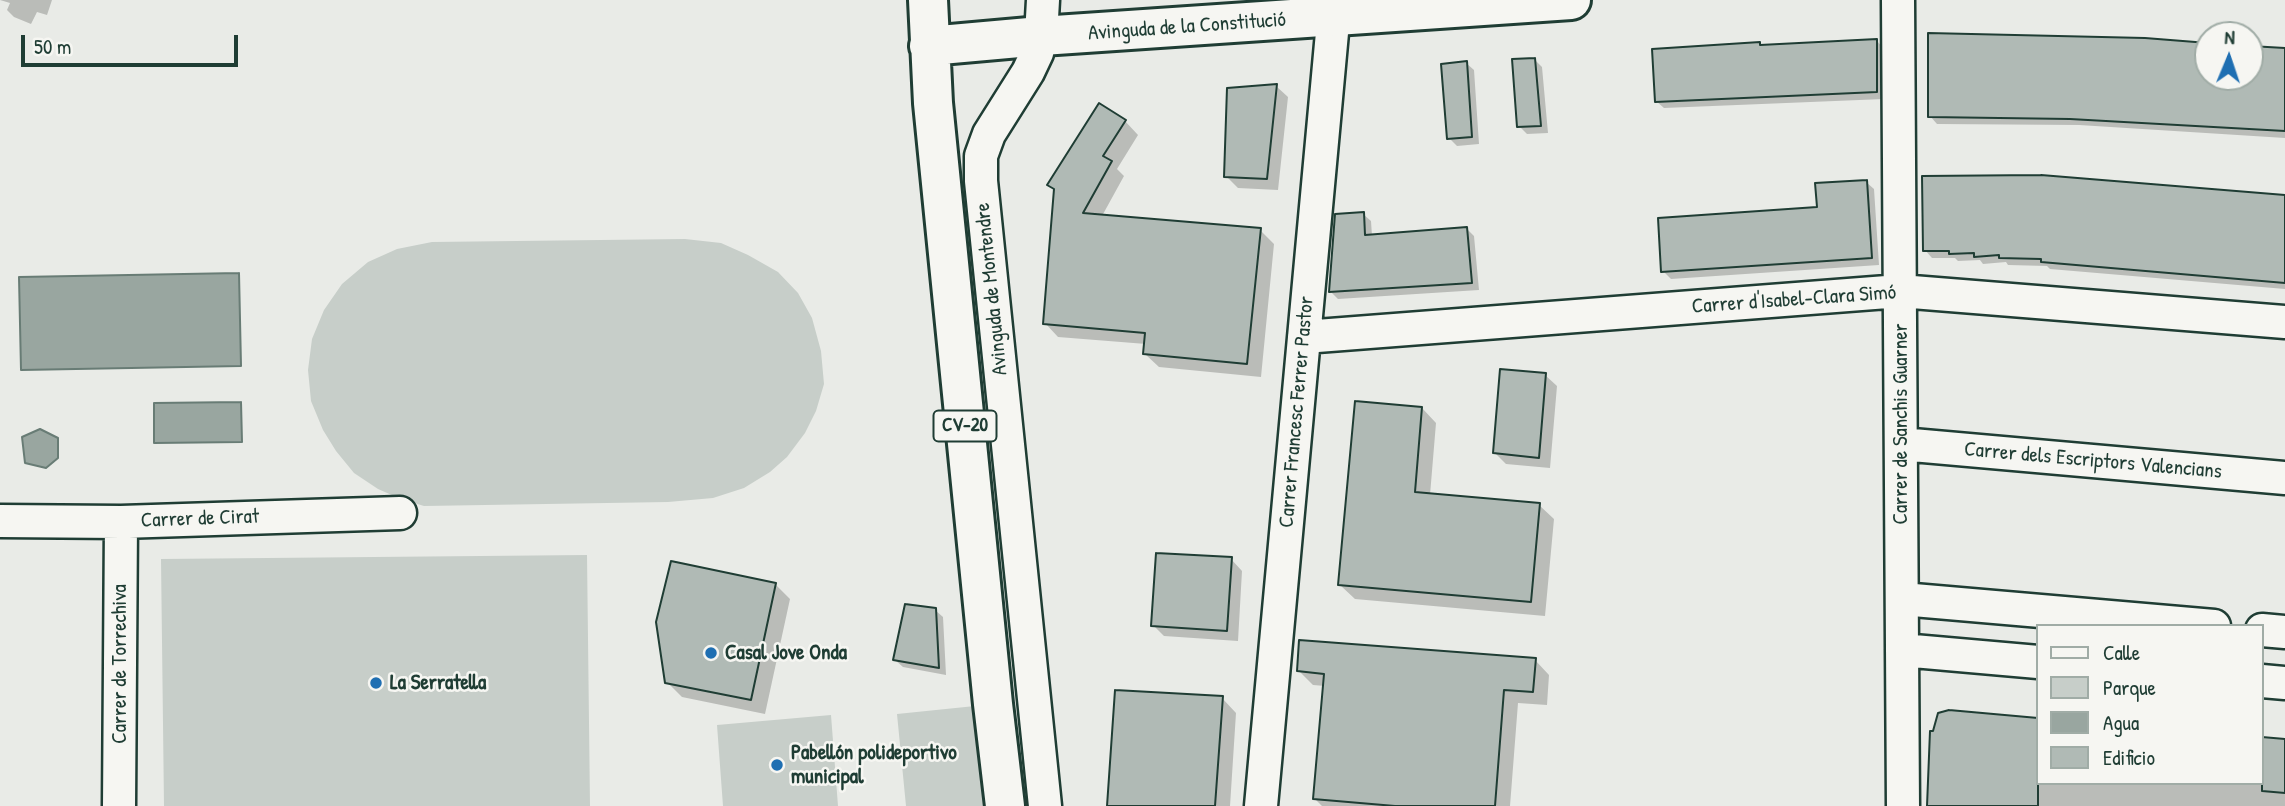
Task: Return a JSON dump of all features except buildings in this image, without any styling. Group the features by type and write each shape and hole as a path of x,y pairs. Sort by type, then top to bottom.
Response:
{"main road":[{"name":"CV-20","path":"928,0 929,46"},
{"name":"Avinguda de la Constitució","path":"929,46 1042,18 1571,0"},
{"name":"Avinguda de Montendre","path":"929,46 1005,806"}],"street":[{"name":"Carrer de Sanchis Guarner","path":"1898,0 1903,806"},
{"name":"Carrer Francesc Ferrer Pastor","path":"1261,806 1334,9"},
{"name":"Avinguda de Montendre","path":"1042,18 1037,53 989,134 981,156 981,181 1045,806"},
{"name":"Carrer d'Isabel-Clara Simó","path":"1304,337 1900,291 2285,322"},
{"name":"Carrer dels Escriptors Valencians","path":"1901,444 2285,478"},
{"name":"Carrer de Cirat","path":"0,521 121,522 400,513"},
{"name":"Carrer de Torrechiva","path":"119,806 121,522"},
{"path":"1902,599 2191,624"},
{"path":"2264,630 2285,632"},
{"path":"1902,650 2036,662"},
{"path":"2264,681 2285,683"}],"green space":[{"path":"685,239 721,243 778,272 798,293 812,318 821,351 824,384 816,411 805,433 787,457 770,472 744,488 713,498 668,502 424,506 378,489 354,473 323,430 311,401 308,370 312,339 324,310 342,284 368,262 397,249 432,242"},
{"name":"La Serratella","path":"587,555 590,806 164,806 161,559"},
{"path":"975,706 991,806 906,806 897,714"},
{"name":"Pabellón polideportivo municipal","path":"831,715 838,806 723,806 717,725"}],"water":[{"path":"239,273 241,366 21,370 19,277"},
{"path":"241,402 242,442 154,443 154,403"},
{"path":"40,429 58,438 58,458 46,468 25,463 22,437"}],"place":[{"name":"Casal Jove Onda","path":"711,653"},
{"name":"La Serratella","path":"376,683"},
{"name":"Pabellón polideportivo municipal","path":"777,765"}]}
